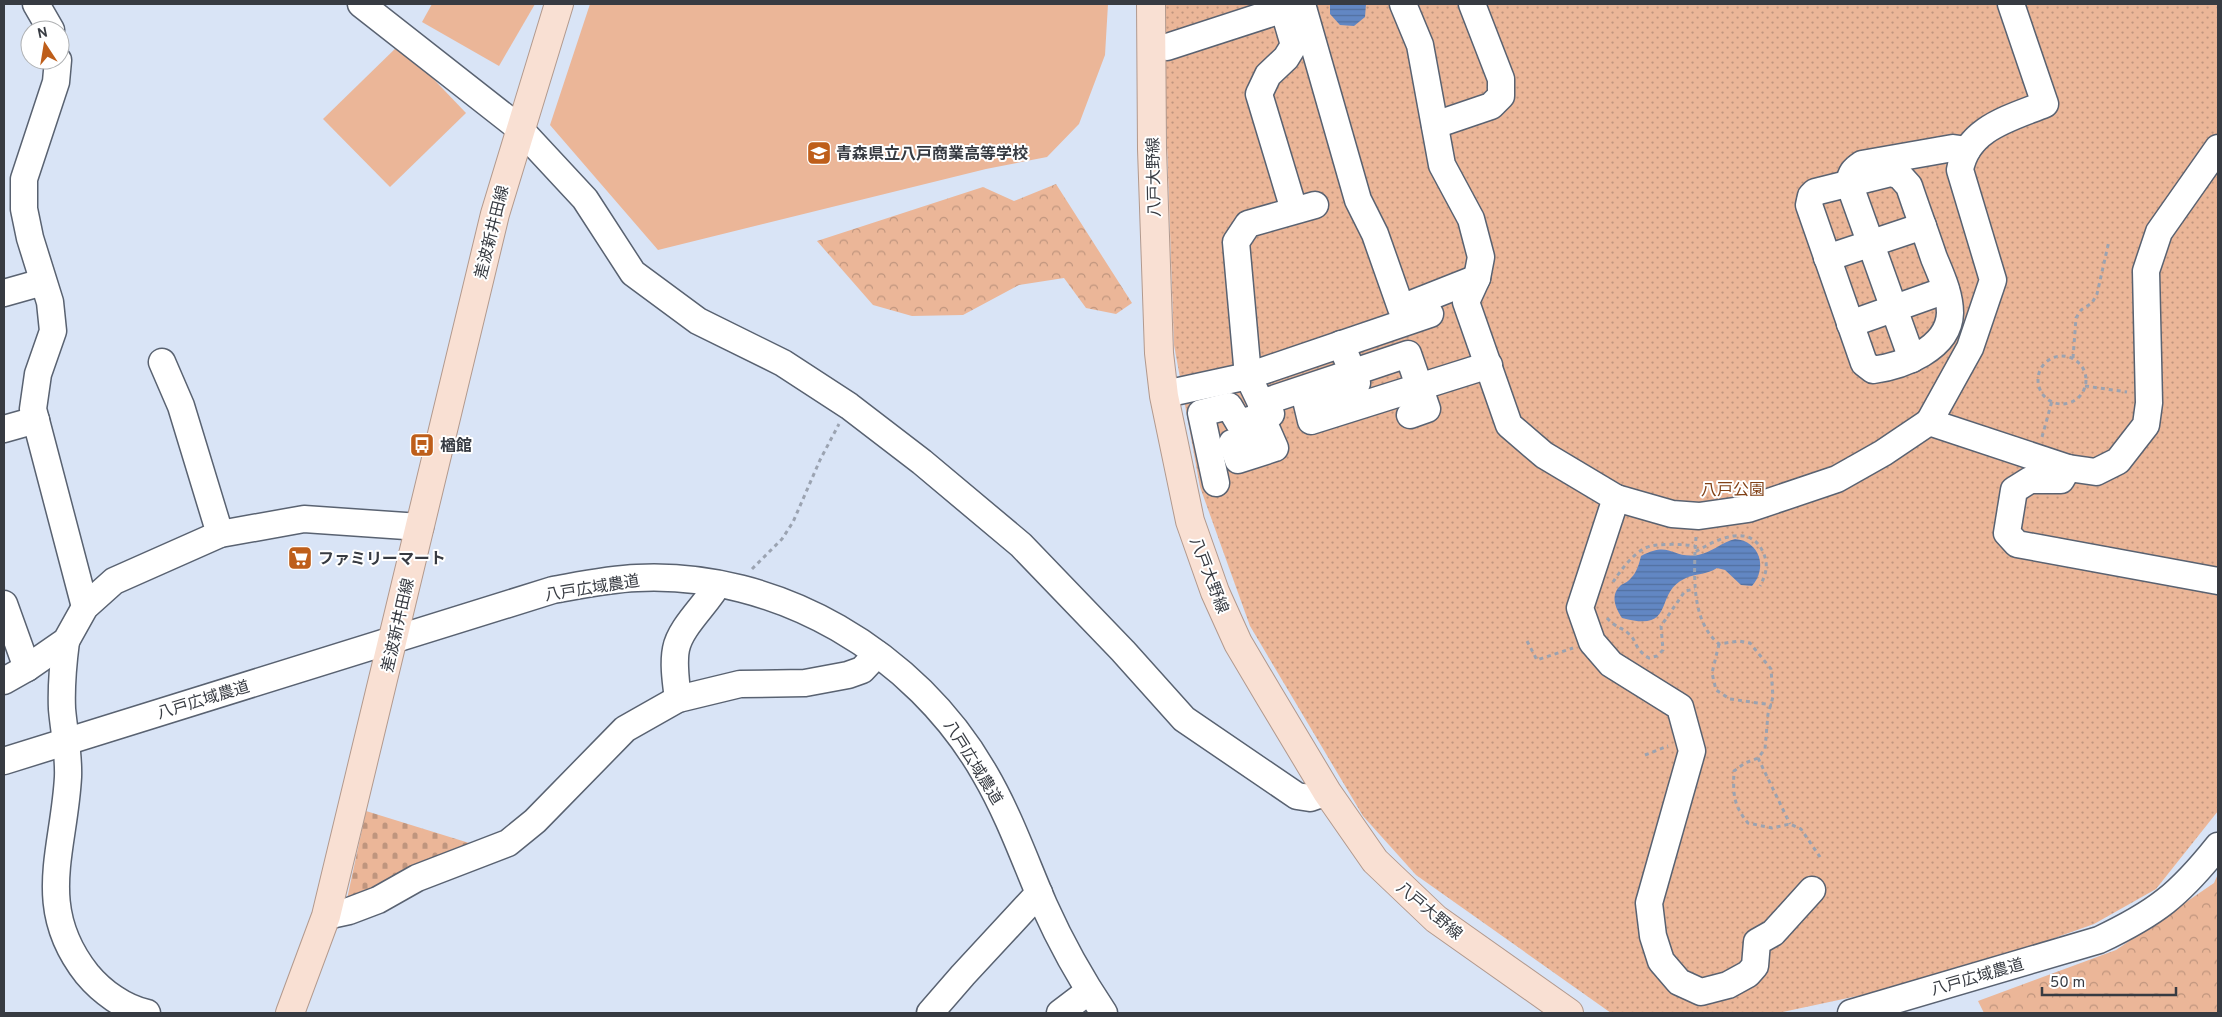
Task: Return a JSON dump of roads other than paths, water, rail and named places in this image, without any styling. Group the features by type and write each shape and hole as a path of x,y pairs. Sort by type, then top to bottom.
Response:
{"main road":[{"name":"差波新井田線","path":"290,1013 326,916 495,214 519,128 559,4"},
{"name":"八戸大野線","path":"1151,4 1152,149 1159,354 1164,396 1190,521 1214,592 1238,643 1326,792 1375,861 1436,919 1569,1013"}],"street":[{"path":"36,4 45,20"},
{"path":"361,4 519,128 584,199 633,273 698,321 783,363 849,406 922,462 1021,545 1123,651 1184,719 1297,796 1310,798 1326,792"},
{"path":"1403,4 1420,45 1442,164 1471,219 1481,257 1477,278 1466,302 1509,425 1544,455 1616,498 1672,514 1699,516 1748,509 1837,479 1884,453 1929,422 1970,348 1993,280 1960,170 1962,158 1987,128 2045,104 2011,4"},
{"path":"1435,125 1490,106 1501,96 1501,78 1472,4"},
{"path":"1290,6 1358,200 1375,234 1401,308 1477,278"},
{"path":"1167,47 1290,6"},
{"path":"1263,417 1248,376 1236,242 1248,224 1304,207 1259,94 1268,75 1286,58 1294,45 1290,6"},
{"path":"57,70 56,82 24,179 24,209 30,238 50,302 53,331 38,374 33,408 85,607"},
{"path":"1912,360 1849,183 1854,169 1862,164 1953,148 1967,150"},
{"path":"1929,422 2068,468 2096,472 2118,461 2146,425 2149,395 2146,271 2158,232 2218,148"},
{"path":"1891,173 1900,176 1909,186 1946,290 1950,314 1943,333 1922,354 1912,360 1880,369 1873,370 1864,363 1809,205 1809,200 1815,192 1849,183 1891,173"},
{"path":"1827,258 1923,226"},
{"path":"4,293 44,282"},
{"path":"1850,324 1946,290"},
{"path":"1179,391 1248,376 1466,302"},
{"path":"1341,344 1357,383 1306,400 1311,421 1489,365"},
{"path":"1216,483 1201,413 1230,406 1239,423 1263,417 1293,407 1291,394 1408,354 1427,409 1410,415"},
{"path":"162,362 181,406 220,534"},
{"path":"4,429 36,420"},
{"path":"2068,468 2061,480 2030,480 2014,490 2007,533 2017,544 2218,581"},
{"path":"1616,498 1580,608 1592,642 1611,664 1680,708 1692,751 1649,903 1653,936 1661,961 1679,982 1701,992 1728,985 1748,974 1755,966 1757,942 1773,933 1812,890"},
{"path":"147,1013 121,1003 95,984 73,956 61,922 55,892 57,850 68,778 68,742 62,711 62,672 66,641 85,607 114,582 220,534 304,519 420,527"},
{"name":"八戸広域農道","path":"4,761 393,642 553,590 638,578 730,587 804,610 843,630 877,654 923,692 945,716 968,746 1005,812 1039,893 1065,948 1089,991 1104,1013"},
{"path":"678,699 676,647 682,635 711,598 730,587"},
{"path":"4,604 27,668"},
{"path":"4,681 27,668 66,641"},
{"path":"326,916 349,911 378,900 417,878 508,843 535,822 625,728 678,699 740,684 805,683 848,676 862,670 877,654"},
{"name":"八戸広域農道","path":"1851,1013 2099,940 2131,925 2179,892 2218,846"},
{"path":"930,1013 963,974 1039,893"},
{"path":"1060,1013 1089,991"}],"water":[{"path":"1330,4 1366,4 1365,17 1354,26 1340,25 1330,14"},
{"path":"1735,539 1750,545 1759,556 1760,571 1752,586 1741,585 1725,570 1717,568 1688,577 1675,586 1658,616 1651,620 1639,621 1622,618 1617,610 1616,593 1621,585 1635,573 1641,556 1659,550 1689,556 1698,555"}],"place":[{"name":"青森県立八戸商業高等学校","path":"819,153"},
{"name":"楢館","path":"422,445"},
{"name":"ファミリーマート","path":"300,558"}],"park label":[{"name":"八戸公園","path":"1733,489"}]}
